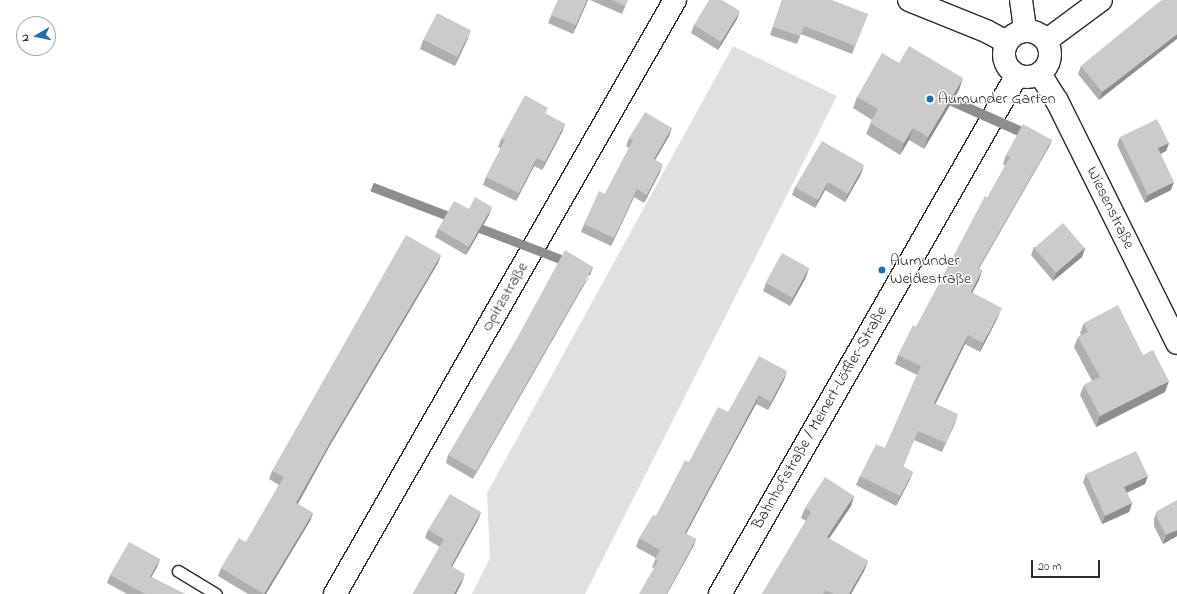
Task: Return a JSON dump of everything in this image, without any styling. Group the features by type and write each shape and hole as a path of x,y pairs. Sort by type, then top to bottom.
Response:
{"street":[{"name":"Opitzstraße","path":"335,594 675,0"},
{"path":"909,0 986,31 1007,42"},
{"path":"1021,0 1025,30"},
{"path":"1047,40 1101,0"},
{"path":"1025,30 1041,34 1047,40 1051,54 1046,68 1040,74 1025,78 1017,75 1005,61 1007,42 1012,36 1025,30"},
{"name":"Wiesenstraße","path":"1040,74 1057,101 1177,343"},
{"name":"Bahnhofstraße / Meinert-Löffler-Straße","path":"720,594 1017,75"}],"lane":[{"path":"178,571 216,594"}],"shaded area":[{"path":"733,46 837,96 585,594 472,594 490,558 487,493"}],"building":[{"path":"558,0 587,0 576,25 551,15"},
{"path":"612,0 628,0 625,6"},
{"path":"709,0 722,0 740,11 721,42 694,25"},
{"path":"782,0 832,0 868,14 855,46 804,26 800,36 773,27"},
{"path":"1162,0 1177,0 1177,34 1102,92 1081,66"},
{"path":"437,13 471,30 457,57 423,40"},
{"path":"909,46 963,78 928,137 913,128 904,143 870,123 878,109 857,97 882,53 899,63"},
{"path":"525,95 548,108 545,113 565,124 545,162 537,158 519,193 486,177 505,140 501,139"},
{"path":"645,112 672,128 654,159 663,164 647,195 637,189 614,238 584,224 599,191 605,194 633,140 629,138"},
{"path":"1157,119 1169,143 1158,148 1174,182 1148,195 1120,137"},
{"path":"1023,124 1052,140 978,268 982,270 971,292 1002,308 983,343 968,335 934,403 958,414 946,443 918,431 903,466 913,472 900,496 860,476 876,444 885,448 921,366 898,355 913,325 916,327 985,196 988,198 1010,157 1006,155"},
{"path":"822,141 864,165 848,194 828,182 818,200 795,187"},
{"path":"475,197 492,207 469,247 438,229 454,201 469,209"},
{"path":"1063,223 1085,248 1056,273 1034,248"},
{"path":"406,235 441,255 332,439 296,503 313,513 264,594 221,568 239,538 246,542 284,477 272,471"},
{"path":"565,250 593,267 476,471 448,455 516,340"},
{"path":"782,253 809,268 793,298 766,283"},
{"path":"1118,305 1143,355 1153,350 1169,381 1100,416 1084,385 1100,377 1078,337 1088,332 1084,323"},
{"path":"759,356 787,371 771,402 759,395 685,533 696,539 666,594 639,594 658,561 655,559 660,550 639,538 653,515 656,516 685,460 689,462 718,407 728,412"},
{"path":"1136,451 1148,476 1124,487 1132,503 1105,516 1086,474"},
{"path":"825,477 854,496 827,537 868,561 849,594 833,594 826,590 823,594 762,594 811,512 805,508"},
{"path":"450,494 481,512 451,566 465,574 454,594 415,594 413,593 444,539 428,530"},
{"path":"1177,500 1177,530 1166,535 1157,518 1157,511"},
{"path":"129,542 160,559 150,577 185,594 145,594 110,575"}],"place":[{"name":"Aumunder Garten","path":"930,99"},
{"name":"Aumunder Weidestraße","path":"882,270"}]}
